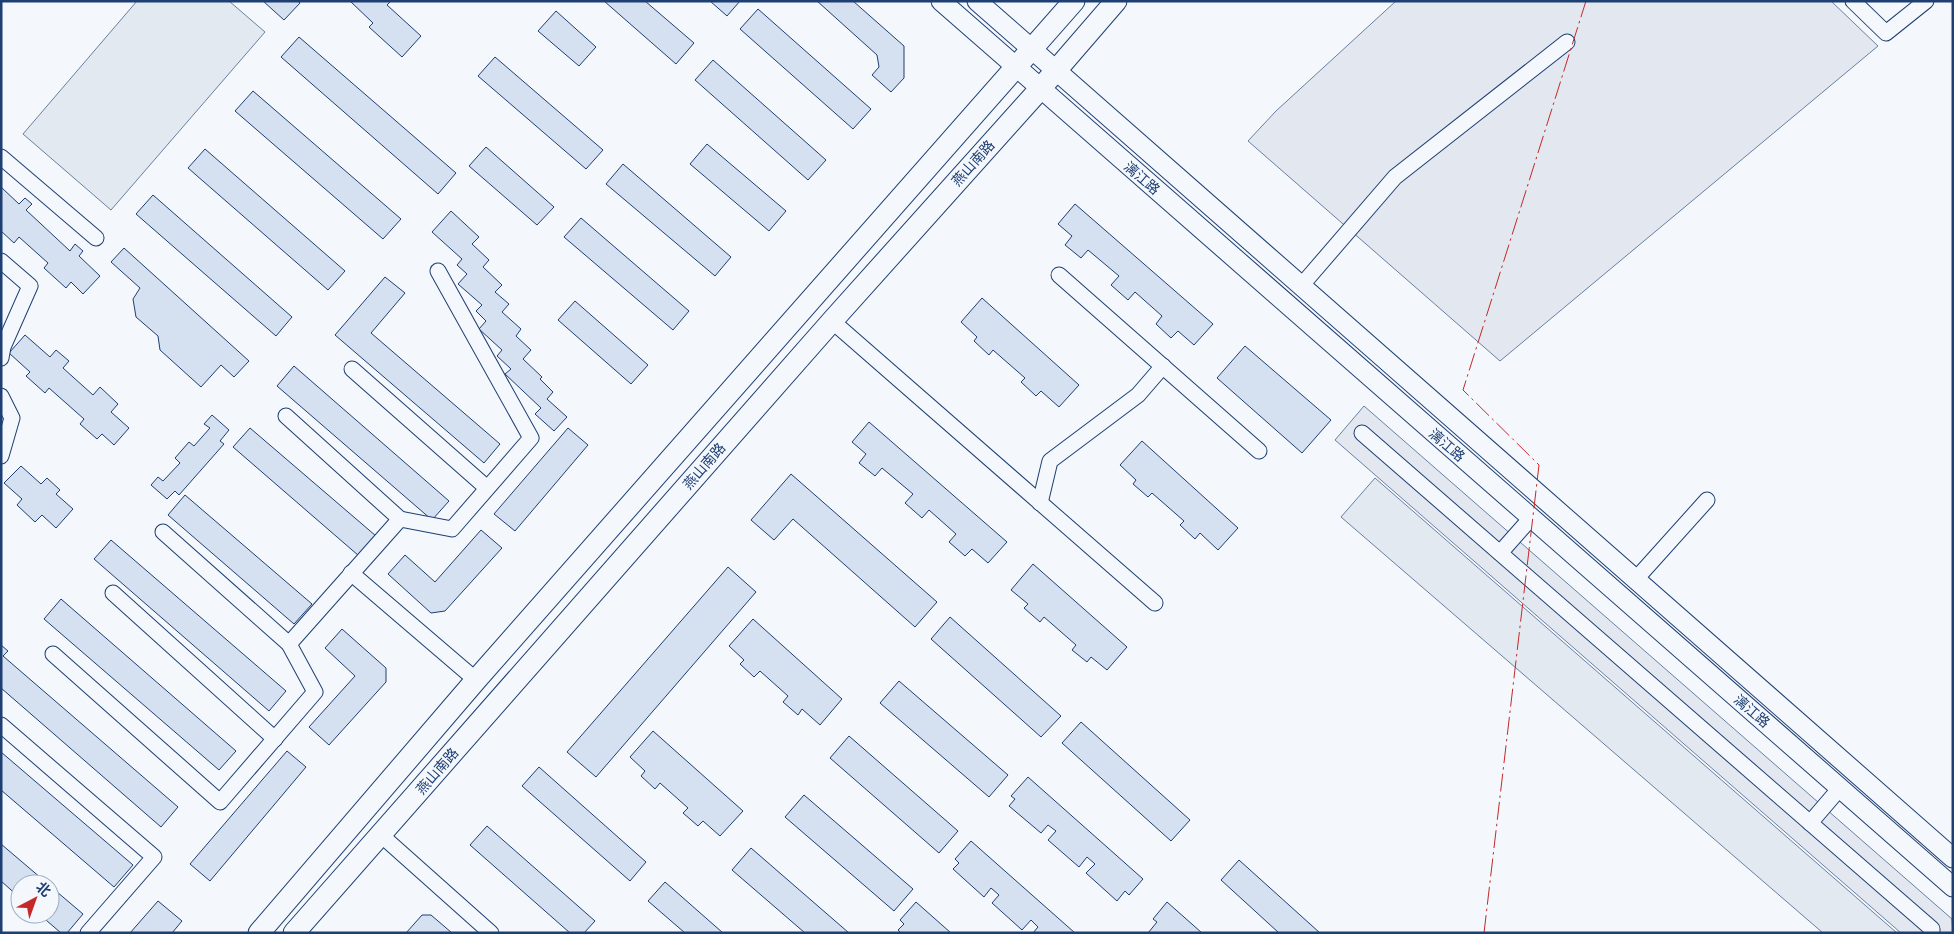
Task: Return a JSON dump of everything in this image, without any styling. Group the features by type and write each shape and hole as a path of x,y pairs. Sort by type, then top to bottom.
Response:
{"main road":[{"path":"259,933 476,680 1074,1"},
{"name":"燕山南路","path":"294,933 1116,1"},
{"path":"810,302 832,321"},
{"path":"672,457 695,477"},
{"path":"476,680 499,701"}],"street":[{"name":"漓江路","path":"941,1 1953,887"},
{"name":"漓江路","path":"977,1 1953,858"},
{"path":"1853,1 1886,33 1926,1"},
{"path":"1301,286 1395,177 1567,42"},
{"path":"1,157 96,238"},
{"path":"1,261 30,286 3,347 1,358"},
{"path":"286,416 400,519 452,529 531,438 438,271"},
{"path":"1059,275 1259,451"},
{"path":"832,321 1155,603"},
{"path":"1040,503 1050,462 1138,395 1163,366"},
{"path":"352,369 487,488"},
{"path":"1,396 12,418 1,456"},
{"path":"1362,433 1932,929 1932,933"},
{"path":"1636,579 1707,500"},
{"path":"1500,553 1531,518"},
{"path":"289,644 400,519"},
{"path":"53,654 220,802 315,692 289,644 163,532"},
{"path":"351,573 476,680"},
{"path":"113,593 275,739"},
{"path":"1,725 154,857 88,933"},
{"path":"1810,823 1840,788"},
{"path":"382,835 492,933"}],"shaded area":[{"path":"137,1 229,1 265,32 111,210 23,134"},
{"path":"1396,1 1831,1 1878,46 1500,361 1248,141 1276,111"},
{"path":"1364,406 1952,919 1953,933 1901,933 1335,440"},
{"path":"1375,478 1897,933 1823,933 1341,517"}],"building":[{"path":"263,1 298,1 300,3 284,20"},
{"path":"350,1 391,1 387,5 421,36 402,57 369,27 373,23"},
{"path":"604,1 645,1 694,43 676,64"},
{"path":"710,1 740,1 727,16"},
{"path":"817,1 853,1 904,46 904,78 891,92 872,75 879,67 877,55"},
{"path":"758,9 871,109 853,129 740,29"},
{"path":"556,11 596,47 579,66 538,31"},
{"path":"299,37 456,173 438,194 281,57"},
{"path":"495,57 603,150 586,169 478,76"},
{"path":"713,60 826,160 808,180 695,80"},
{"path":"253,91 401,219 383,239 235,111"},
{"path":"707,144 786,211 769,231 690,164"},
{"path":"486,147 554,207 537,225 469,166"},
{"path":"205,149 345,271 328,290 188,168"},
{"path":"623,164 731,257 715,276 606,184"},
{"path":"1,187 19,204 25,198 32,204 26,210 70,251 75,244 83,251 79,256 100,276 83,294 71,282 66,288 44,268 48,263 19,237 14,243 1,231"},
{"path":"153,195 292,317 276,336 136,214"},
{"path":"1075,204 1213,324 1194,345 1178,331 1171,338 1156,324 1162,316 1135,292 1128,300 1111,285 1119,276 1088,250 1081,258 1065,245 1072,236 1058,224"},
{"path":"451,211 479,237 472,244 489,260 483,267 502,285 495,292 509,304 502,312 521,329 516,336 531,350 523,359 542,377 540,379 553,392 547,399 567,417 554,431 535,414 541,408 505,374 511,369 497,356 502,350 479,329 486,321 476,311 482,305 458,284 467,274 457,265 462,259 432,232"},
{"path":"581,218 689,311 673,330 564,237"},
{"path":"124,248 249,361 234,377 221,365 201,387 160,350 158,336 136,317 133,299 140,288 111,262"},
{"path":"385,277 405,293 371,333 500,444 484,463 335,335"},
{"path":"982,298 1079,385 1059,407 1041,391 1036,396 1021,382 1025,378 993,350 989,355 974,341 977,337 961,322"},
{"path":"575,301 648,365 631,384 558,320"},
{"path":"25,335 50,357 56,350 69,361 63,368 93,395 100,387 118,404 111,412 129,428 114,445 102,434 97,439 80,424 84,419 49,388 45,393 26,376 30,372 9,353"},
{"path":"1245,346 1331,420 1302,453 1217,378"},
{"path":"294,366 449,501 432,520 277,386"},
{"path":"212,415 229,430 220,441 224,444 179,495 175,491 167,499 151,485 158,477 163,481 180,463 175,458 189,442 194,446 210,428 204,424"},
{"path":"869,422 1007,542 988,563 972,549 965,556 949,542 956,534 929,510 922,518 905,503 913,494 882,468 875,476 859,463 866,454 852,442"},
{"path":"250,428 376,536 359,556 233,447"},
{"path":"568,428 588,445 515,531 494,514"},
{"path":"1142,441 1238,528 1218,550 1200,533 1195,539 1180,525 1184,521 1152,493 1148,497 1133,484 1136,480 1120,465"},
{"path":"21,466 41,484 47,478 60,490 56,494 73,509 56,528 42,515 35,522 17,505 22,499 4,483"},
{"path":"791,474 937,602 915,627 793,519 774,540 751,520"},
{"path":"185,495 312,604 294,624 168,515"},
{"path":"481,530 502,548 445,611 431,613 388,574 405,555 435,582"},
{"path":"111,540 286,691 269,711 94,559"},
{"path":"1033,564 1127,647 1107,670 1091,657 1087,662 1072,650 1076,645 1044,617 1040,622 1024,608 1028,604 1011,590"},
{"path":"728,567 756,592 596,777 567,752"},
{"path":"61,599 236,751 219,770 44,619"},
{"path":"950,617 1061,716 1041,737 931,639"},
{"path":"753,619 842,699 820,725 802,709 798,715 783,702 788,696 760,671 754,677 740,664 744,660 729,646"},
{"path":"342,629 386,668 386,682 329,745 309,727 355,676 325,648"},
{"path":"1,645 8,651 3,656 178,807 161,827 1,688"},
{"path":"899,681 1008,775 989,797 880,703"},
{"path":"1081,722 1190,820 1171,841 1062,743"},
{"path":"653,731 743,811 720,836 703,821 698,826 683,813 688,808 660,783 655,789 641,776 645,771 630,757"},
{"path":"849,736 958,831 939,853 830,758"},
{"path":"287,751 306,767 210,881 190,864"},
{"path":"1,752 133,865 114,887 1,790"},
{"path":"539,767 646,862 630,881 522,786"},
{"path":"1028,777 1143,879 1129,895 1125,891 1117,901 1086,873 1095,864 1087,857 1079,867 1048,840 1056,831 1048,825 1041,833 1009,806 1015,799 1011,796"},
{"path":"804,795 913,889 894,911 785,817"},
{"path":"487,826 595,921 584,933 570,933 470,845"},
{"path":"971,841 1075,933 1033,933 1038,927 1031,920 1022,930 992,903 999,895 991,888 984,897 953,869 959,863 955,859"},
{"path":"1,844 36,874 10,874 10,889 1,881"},
{"path":"751,848 849,933 805,933 732,870"},
{"path":"1239,860 1320,933 1279,933 1221,880"},
{"path":"665,882 723,933 685,933 648,901"},
{"path":"60,894 83,914 67,933 61,933 51,924 60,924"},
{"path":"158,901 182,921 172,933 130,933"},
{"path":"916,902 951,933 901,933 898,930 904,924 900,920"},
{"path":"1167,902 1202,933 1148,933 1157,922 1153,919"},
{"path":"422,915 431,915 452,933 406,933"}],"power":[{"path":"1484,933 1539,465 1463,390 1586,1"}]}
